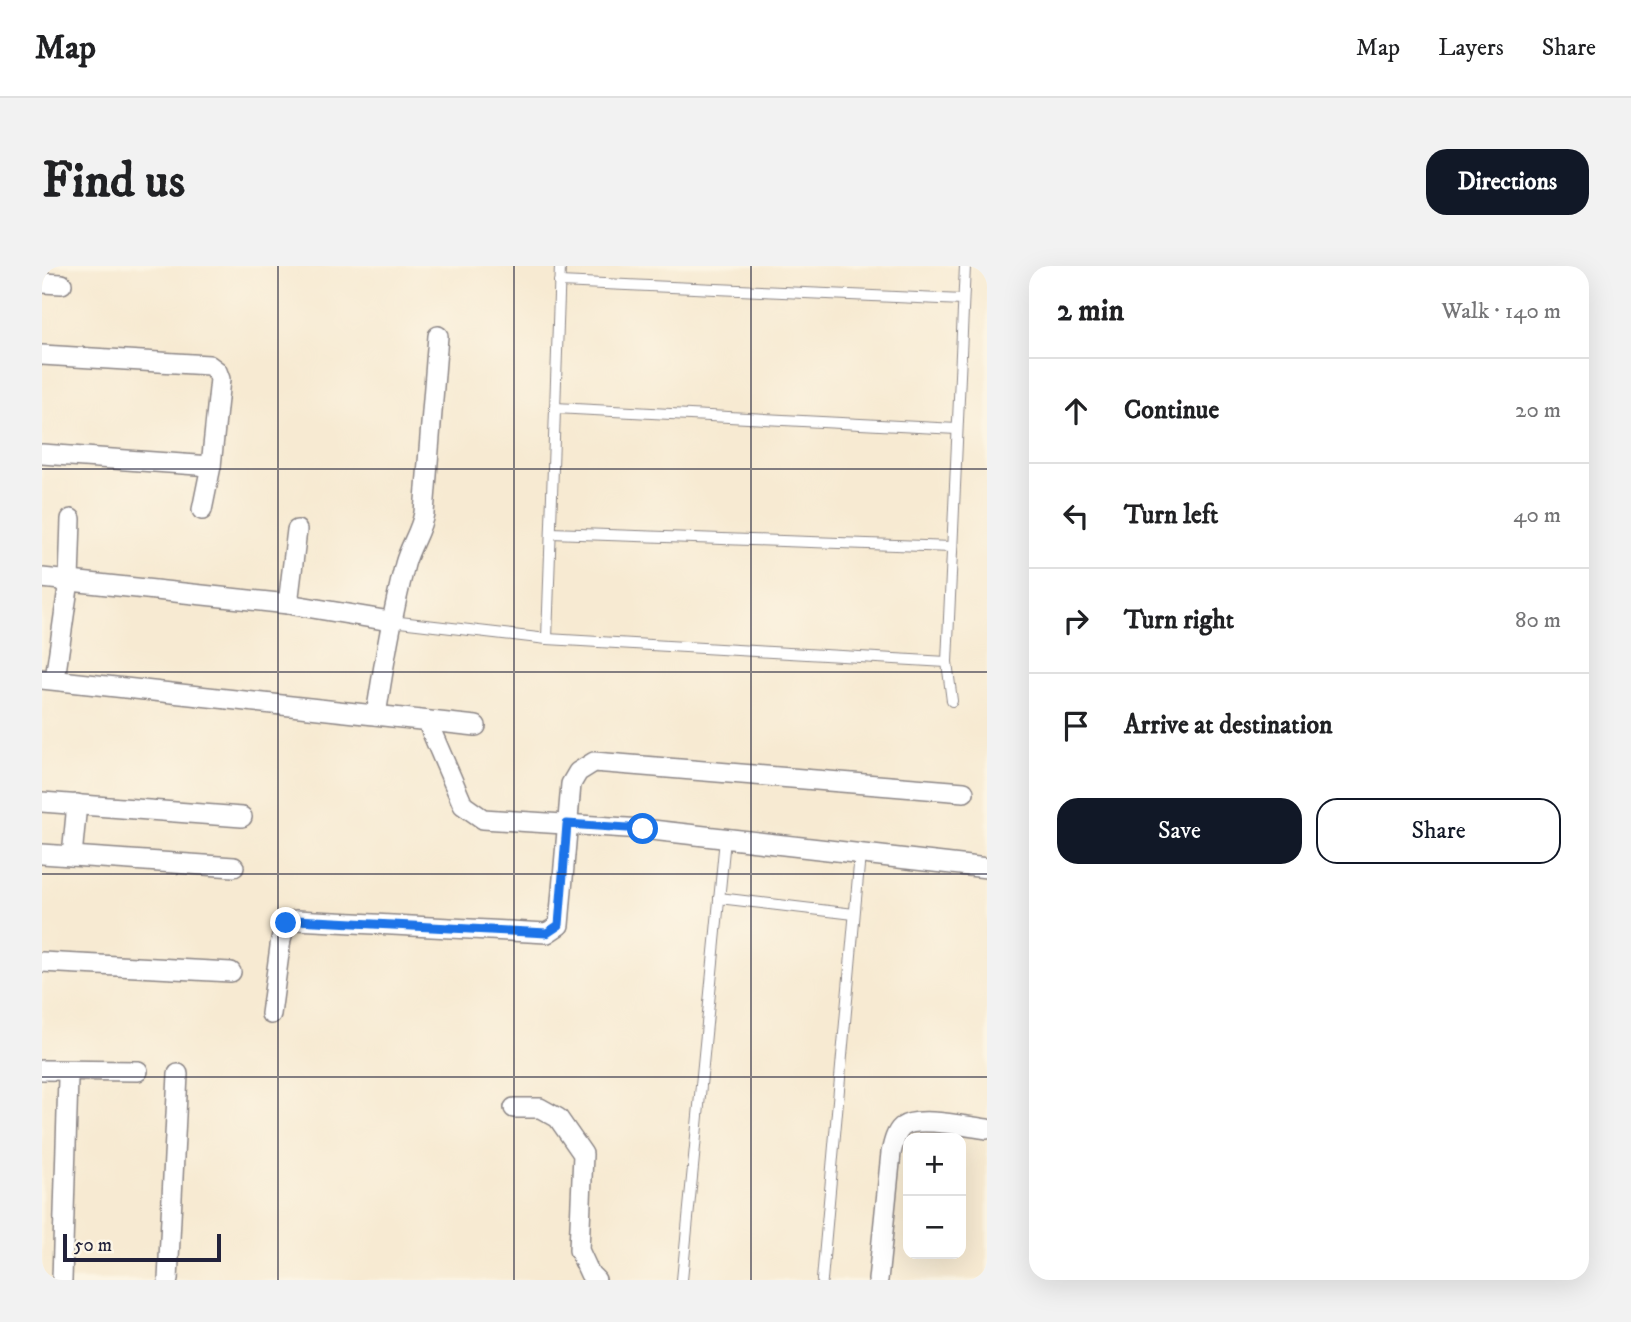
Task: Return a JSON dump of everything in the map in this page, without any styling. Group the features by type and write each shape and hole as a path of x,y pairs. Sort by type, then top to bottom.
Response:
{"street":[{"path":"376,715 390,621 409,551 421,529 424,513 439,336"},
{"path":"42,355 209,365 217,371 220,379 211,466 202,510"},
{"path":"42,454 211,466"},
{"path":"71,519 69,581 49,679 476,726"},
{"path":"288,604 297,530"},
{"path":"42,578 288,604 390,621"},
{"path":"427,721 463,805 483,818 643,829 987,868"},
{"path":"271,1014 281,939 286,923 296,920 547,933 556,929 559,925 571,785 578,772 594,762 964,792"},
{"path":"42,802 242,817"},
{"path":"72,856 77,804"},
{"path":"42,854 234,867"},
{"path":"42,962 231,972"},
{"path":"42,1070 138,1071"},
{"path":"62,1280 68,1078 65,1071"},
{"path":"168,1280 178,1074"},
{"path":"513,1108 540,1108 558,1118 583,1154 579,1250 590,1274 596,1280"},
{"path":"878,1280 891,1153 895,1138 902,1127 919,1122 987,1129"}],"lane":[{"path":"547,639 560,266"},
{"path":"952,701 947,662 964,266"},
{"path":"559,282 963,300"},
{"path":"555,408 957,429"},
{"path":"551,533 952,547"},
{"path":"390,621 547,639 947,662"},
{"path":"682,1280 725,839"},
{"path":"822,1280 860,854"},
{"path":"719,898 854,914"}],"route":[{"path":"286,923 296,920 547,933 559,925 567,824 643,829"}]}
